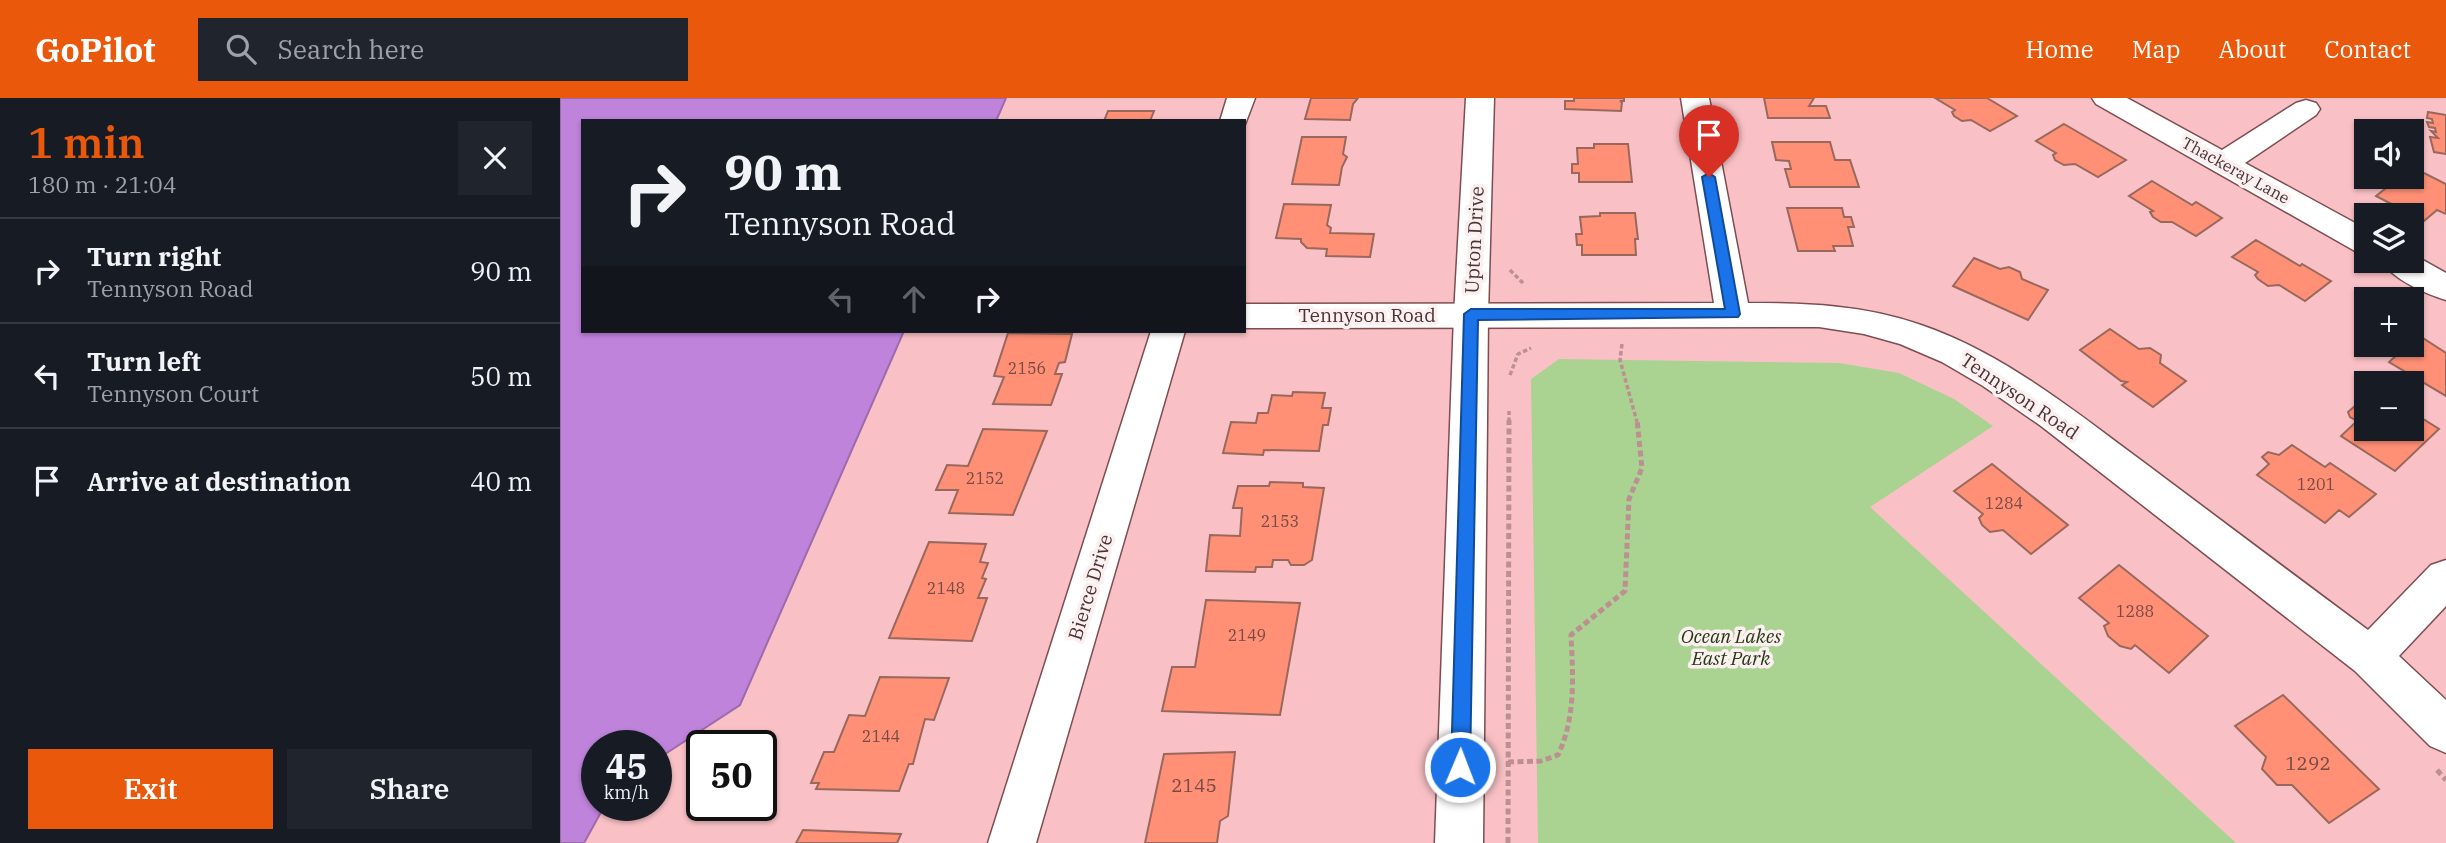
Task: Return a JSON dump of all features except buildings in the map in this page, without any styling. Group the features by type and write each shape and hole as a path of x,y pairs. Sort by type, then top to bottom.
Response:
{"street":[{"path":"1235,119 1241,98"},
{"name":"Upton Drive","path":"1459,843 1471,314 1480,98"},
{"path":"1695,98 1733,314"},
{"name":"Thackeray Lane","path":"2106,98 2354,236"},
{"path":"2224,163 2306,109"},
{"path":"2419,273 2446,288"},
{"name":"Tennyson Road","path":"1246,316 1819,315 1864,322 1910,334 1954,353 1996,376 2054,416 2370,657 2437,745"},
{"name":"Bierce Drive","path":"1012,843 1167,333"},
{"path":"2370,657 2446,578"}],"path":[{"path":"1510,258 1510,271 1525,285"},
{"path":"1610,344 1635,344"},
{"path":"1508,762 1541,761 1558,754 1567,738 1572,683 1572,635 1625,591 1629,499 1642,468 1636,410 1620,360 1622,344"},
{"path":"1510,385 1510,371 1518,354 1538,345"},
{"path":"1508,843 1510,399"},
{"path":"2437,745 2446,780"}],"green space":[{"name":"Ocean Lakes East Park","path":"1559,359 1839,363 1899,373 1954,399 1993,426 1870,507 2236,843 1538,843 1531,379"}],"shaded area":[{"path":"560,98 1006,98 997,119 581,119 581,333 903,333 740,705 702,730 686,730 686,740 672,750 672,730 581,730 581,821 596,821 584,843 560,843"}],"route":[{"path":"1460,767 1471,314 1733,314 1709,177"}]}
